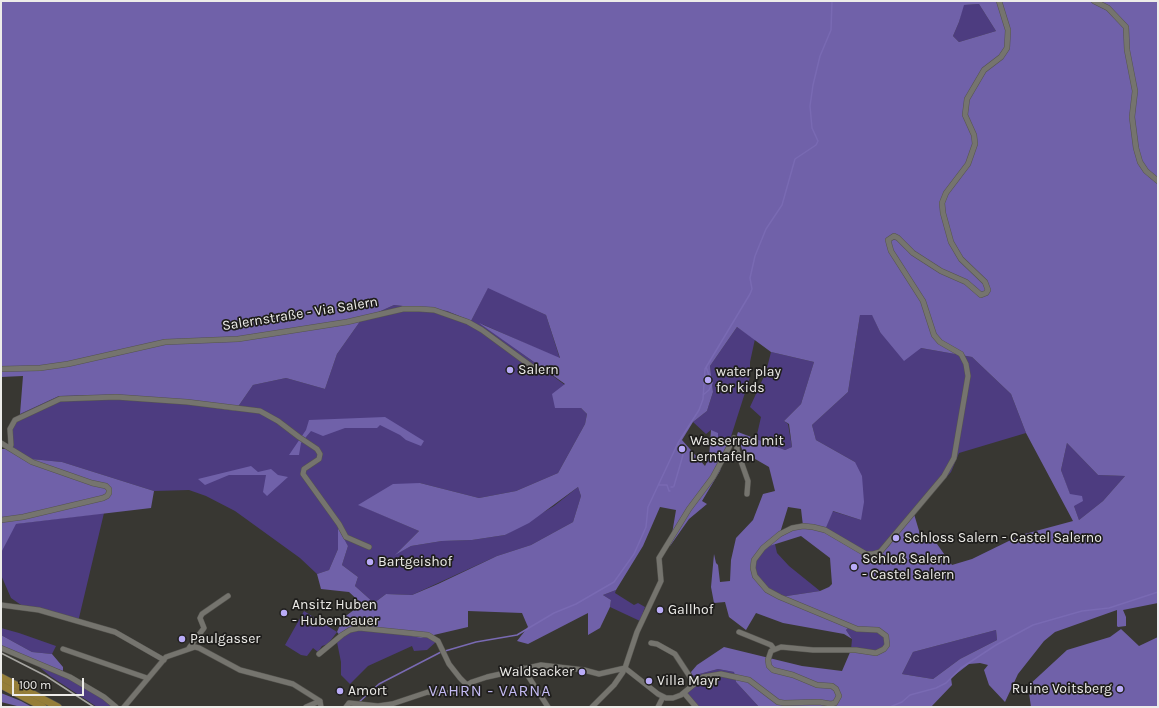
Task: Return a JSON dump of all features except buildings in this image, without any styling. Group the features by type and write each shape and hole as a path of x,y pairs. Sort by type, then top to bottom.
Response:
{"highway":[{"path":"1,677 58,707"},
{"path":"1,686 43,707"}],"street":[{"path":"624,668 663,697 673,698 684,693 694,683 703,677 714,674 743,677 759,686 778,704 819,702 831,704 835,703 839,696 836,688 832,686 817,685 793,675 773,670 769,666 769,654 774,649 781,647 813,650 856,650 876,653 884,649 887,640 884,634 878,630 857,629 780,597 767,590 755,576 753,568 754,560 763,548 780,534 792,528 803,526 813,526 825,530 866,554 876,554 883,550 950,468 957,450 968,369 964,359 956,350 940,342 934,335 923,300 891,251 888,240 894,236 898,238 913,253 942,271 966,282 981,295 986,293 988,290 985,282 961,259 951,242 943,213 942,202 946,193 968,164 975,144 974,135 965,115 967,100 984,70 1000,57 1007,48 1008,30 999,1"},
{"path":"1094,1 1108,8 1126,26 1127,50 1135,91 1132,117 1136,148 1140,162 1146,171 1158,181"},
{"name":"Salernstraße - Via Salern","path":"1,369 40,368 68,364 165,342 238,339 347,322 403,309 434,310 461,319 492,337 535,369"},
{"path":"9,448 11,445 10,429 15,420 60,399 123,397 187,402 260,411 278,421 298,437 317,449 320,454 319,459 304,469 303,474 339,524 346,537 369,547"},
{"path":"592,707 614,685 623,672 636,632 661,581 659,558 689,510 714,477 734,438 737,441 737,450 748,481 747,494"},
{"path":"1,443 32,462 92,483 106,486 109,489 109,493 103,498 23,517 1,520"},
{"path":"189,648 204,628 200,618 202,614 228,596"},
{"path":"1,605 39,610 115,632 164,660"},
{"path":"319,654 342,635 350,630 359,628 428,635 436,638 460,678 467,685"},
{"path":"739,632 771,645 774,649"},
{"path":"195,640 199,648"},
{"path":"651,643 657,644 675,654 694,683"},
{"path":"1,648 75,680 104,697 116,707"},
{"path":"124,707 147,678 164,660 189,648 199,648 240,670 293,684 320,701 321,707"},
{"path":"63,649 147,678"},
{"path":"346,707 349,703 379,706 392,704 428,692 449,693 488,677 523,668 548,665 584,670 599,674 624,668"},
{"path":"523,668 548,707"},
{"path":"684,693 696,707"},
{"path":"658,707 663,697"},
{"path":"306,707 320,701"}],"shaded area":[{"path":"1,1 1158,1 1158,603 1123,610 1126,617 1126,626 1117,626 1117,610 1055,632 1044,641 1018,674 1005,702 989,685 984,670 988,665 980,663 969,664 951,678 952,685 931,707 759,707 736,682 734,672 718,669 692,676 691,672 697,665 724,647 802,666 842,671 851,650 876,653 887,645 884,634 850,626 846,630 852,639 844,634 783,623 756,613 746,630 729,617 725,602 714,603 711,587 714,554 718,565 720,582 730,581 731,560 736,538 753,520 763,494 775,491 769,467 743,452 737,435 738,432 785,450 792,447 789,424 784,421 801,404 814,362 771,352 737,327 710,366 713,392 707,411 693,422 682,440 705,466 709,458 711,430 718,433 718,443 728,446 720,471 702,501 707,504 689,519 670,546 676,510 660,507 643,546 616,590 603,595 611,600 610,607 600,628 588,635 588,613 528,644 517,641 528,627 522,613 468,611 468,627 421,638 397,633 354,628 342,638 337,632 343,618 362,604 349,592 321,589 317,574 329,570 338,549 338,528 348,546 342,565 358,577 355,586 374,603 386,594 412,595 497,556 531,545 573,522 581,496 578,487 529,523 505,535 472,540 442,541 411,546 395,555 419,531 358,505 393,484 420,483 479,498 516,491 558,473 585,424 587,414 581,408 555,408 552,394 565,384 479,323 560,358 546,315 488,288 471,321 447,311 394,305 361,320 337,354 325,389 286,378 253,385 235,411 125,395 59,396 20,414 23,376 1,377","holes":["979,4 996,31 959,42 953,36 964,5","860,315 872,315 880,332 904,361 921,348 972,357 1011,394 1026,433 1073,521 1021,535 972,559 952,565 937,544 920,534 914,514 888,547 880,552 861,552 825,530 833,511 861,520 864,502 862,476 855,462 816,440 812,425 848,392","1067,443 1098,475 1125,476 1103,501 1079,520 1074,506 1083,501 1082,496 1070,494 1061,470","788,507 801,509 803,526 780,533","801,536 830,558 832,584 820,591 780,597 758,581 753,568 758,553 763,548","996,630 997,640 960,659 933,679 902,674 913,652"]},
{"path":"979,4 996,31 959,42 953,36 959,22 963,5"},
{"path":"488,287 546,315 560,359 482,324 565,385 555,408 581,408 587,414 585,424 558,473 516,491 479,498 420,483 359,505 419,531 396,554 411,546 442,541 472,540 505,535 554,506 578,487 581,496 573,522 531,545 497,556 412,595 386,594 374,603 355,586 358,577 342,565 348,546 338,530 338,549 329,570 317,574 300,558 235,511 206,496 189,490 154,491 62,462 31,459 14,449 11,443 11,431 20,414 59,396 125,395 235,411 253,385 286,378 325,389 337,354 361,320 394,305 447,311 471,321"},
{"path":"872,314 880,332 921,348 972,357 1011,394 1026,433 959,453 951,472 899,532 888,547 880,552 866,554 825,530 832,511 861,520 855,462 816,440 812,425 848,392 860,315"},
{"path":"737,327 755,339 750,362 750,377 728,446 718,443 711,430 706,434 693,422 707,411 713,392 710,366"},
{"path":"771,352 814,362 801,404 784,421 788,424 792,447 785,450 756,439 761,417 750,407 766,372"},
{"path":"385,417 424,441 421,446 406,440 400,435 380,425 377,428 345,428 323,436 311,431 301,443 299,455 289,455 306,430 309,420"},
{"path":"1067,443 1098,475 1125,476 1103,501 1079,520 1061,470"},
{"path":"1,449 14,449 31,459 62,462 154,491 151,508 16,524 1,553"},
{"path":"251,466 258,472 271,469 278,475 288,477 267,496 263,492 266,475 229,475 205,485 198,479"},
{"path":"104,513 78,622 24,607 11,598 1,575 1,553 15,524"},
{"path":"775,544 777,553 789,566 820,591 780,597 767,590 755,576 754,560 763,548"},
{"path":"616,590 615,593 634,605 638,603 645,607 640,621 610,607 611,600 603,595"},
{"path":"304,611 337,632 328,644 322,646 318,652 313,648 307,656 301,655 285,645"},
{"path":"850,626 874,629 887,640 880,652 851,650 852,639 846,630"},
{"path":"1,628 56,646 52,654 32,652 1,635"},
{"path":"354,628 430,636 436,642 427,650 414,651 412,646 368,666 350,684 341,675 341,662 337,642"},
{"path":"1121,629 1139,646 1158,637 1158,707 1031,707 1028,686 1067,650 1110,637"},
{"path":"996,630 997,640 960,659 933,679 902,674 913,652"},
{"path":"1,635 32,652 52,654 63,667 63,671 31,660 1,647"},
{"path":"31,660 63,671 116,707 97,707 50,676"},
{"path":"718,669 734,672 736,682 759,707 696,707 684,693 694,683 692,676"},
{"path":"1,693 32,707 21,707 1,702"}],"waterway":[{"path":"445,651 476,642 517,635 554,613 576,604 614,582 634,554 646,527 648,507 678,443 699,410 703,399 705,369 750,294 752,289 750,278 755,256 766,229 782,205 795,159 816,145 818,141 812,128 810,106 820,56 831,30 832,1"},
{"path":"703,395 709,390 712,383 706,367"},
{"path":"674,486 683,455 678,443"},
{"path":"659,485 667,485 670,491"},
{"path":"890,707 902,702 910,695 936,688 946,683 961,668 996,645 1033,625 1082,611 1109,608 1158,592"},
{"path":"358,703 379,684 441,652"}],"railway":[{"path":"1,653 46,676 94,707"}],"place":[{"name":"Salern","path":"510,370"},
{"name":"water play for kids","path":"708,380"},
{"name":"Wasserrad mit Lerntafeln","path":"682,449"},
{"name":"Schloss Salern - Castel Salerno","path":"896,538"},
{"name":"Bartgeishof","path":"370,562"},
{"name":"Schloß Salern - Castel Salern","path":"854,567"},
{"name":"Gallhof","path":"660,610"},
{"name":"Ansitz Huben - Hubenbauer","path":"284,613"},
{"name":"Paulgasser","path":"182,639"},
{"name":"Waldsacker","path":"582,672"},
{"name":"Villa Mayr","path":"649,681"},
{"name":"Ruine Voitsberg","path":"1120,689"},
{"name":"Amort","path":"340,691"}],"district":[{"name":"VAHRN - VARNA","path":"490,691"}]}
